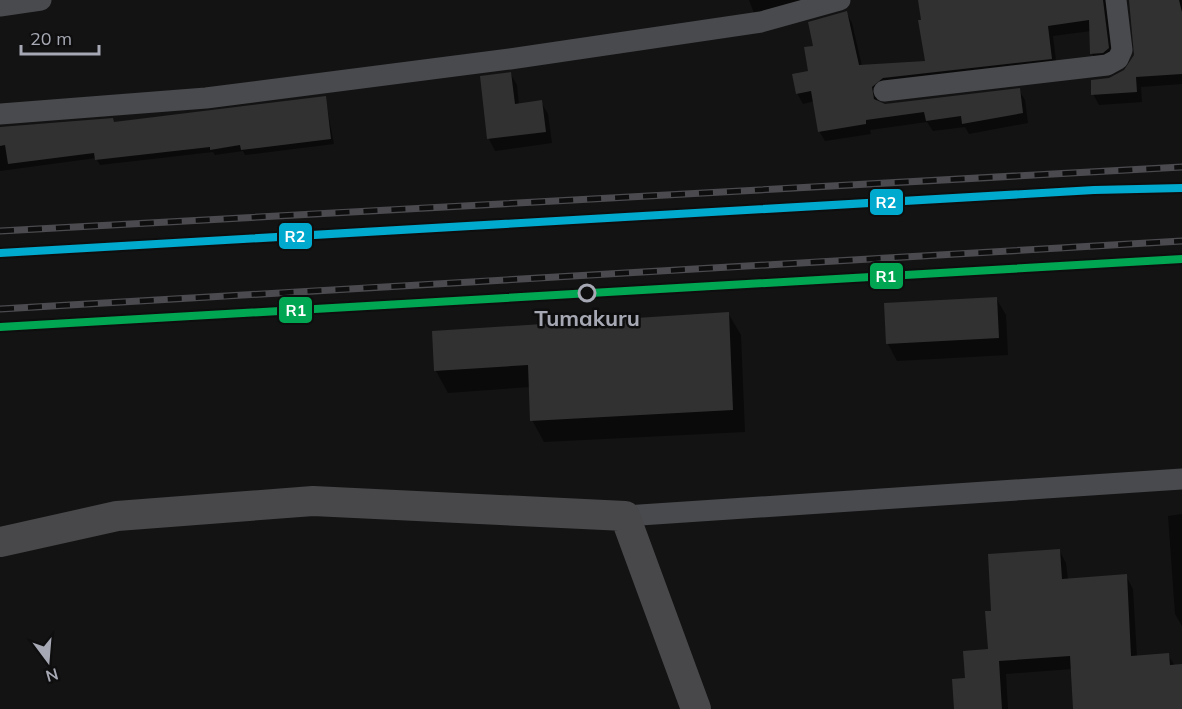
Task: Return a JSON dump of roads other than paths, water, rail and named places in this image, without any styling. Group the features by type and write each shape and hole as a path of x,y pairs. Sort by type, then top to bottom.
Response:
{"street":[{"path":"0,6 41,0"},
{"path":"0,114 206,98 510,59 761,22 840,0"},
{"path":"884,91 1107,65 1118,59 1122,50 1116,0"},
{"path":"0,542 117,516 313,501 625,516 1182,479"},
{"path":"625,516 696,709"}],"railway":[{"path":"0,231 1182,167"},
{"path":"0,309 1182,241"},
{"path":"0,327 1182,259"}],"place":[{"name":"Tumakuru","path":"587,293"}]}
